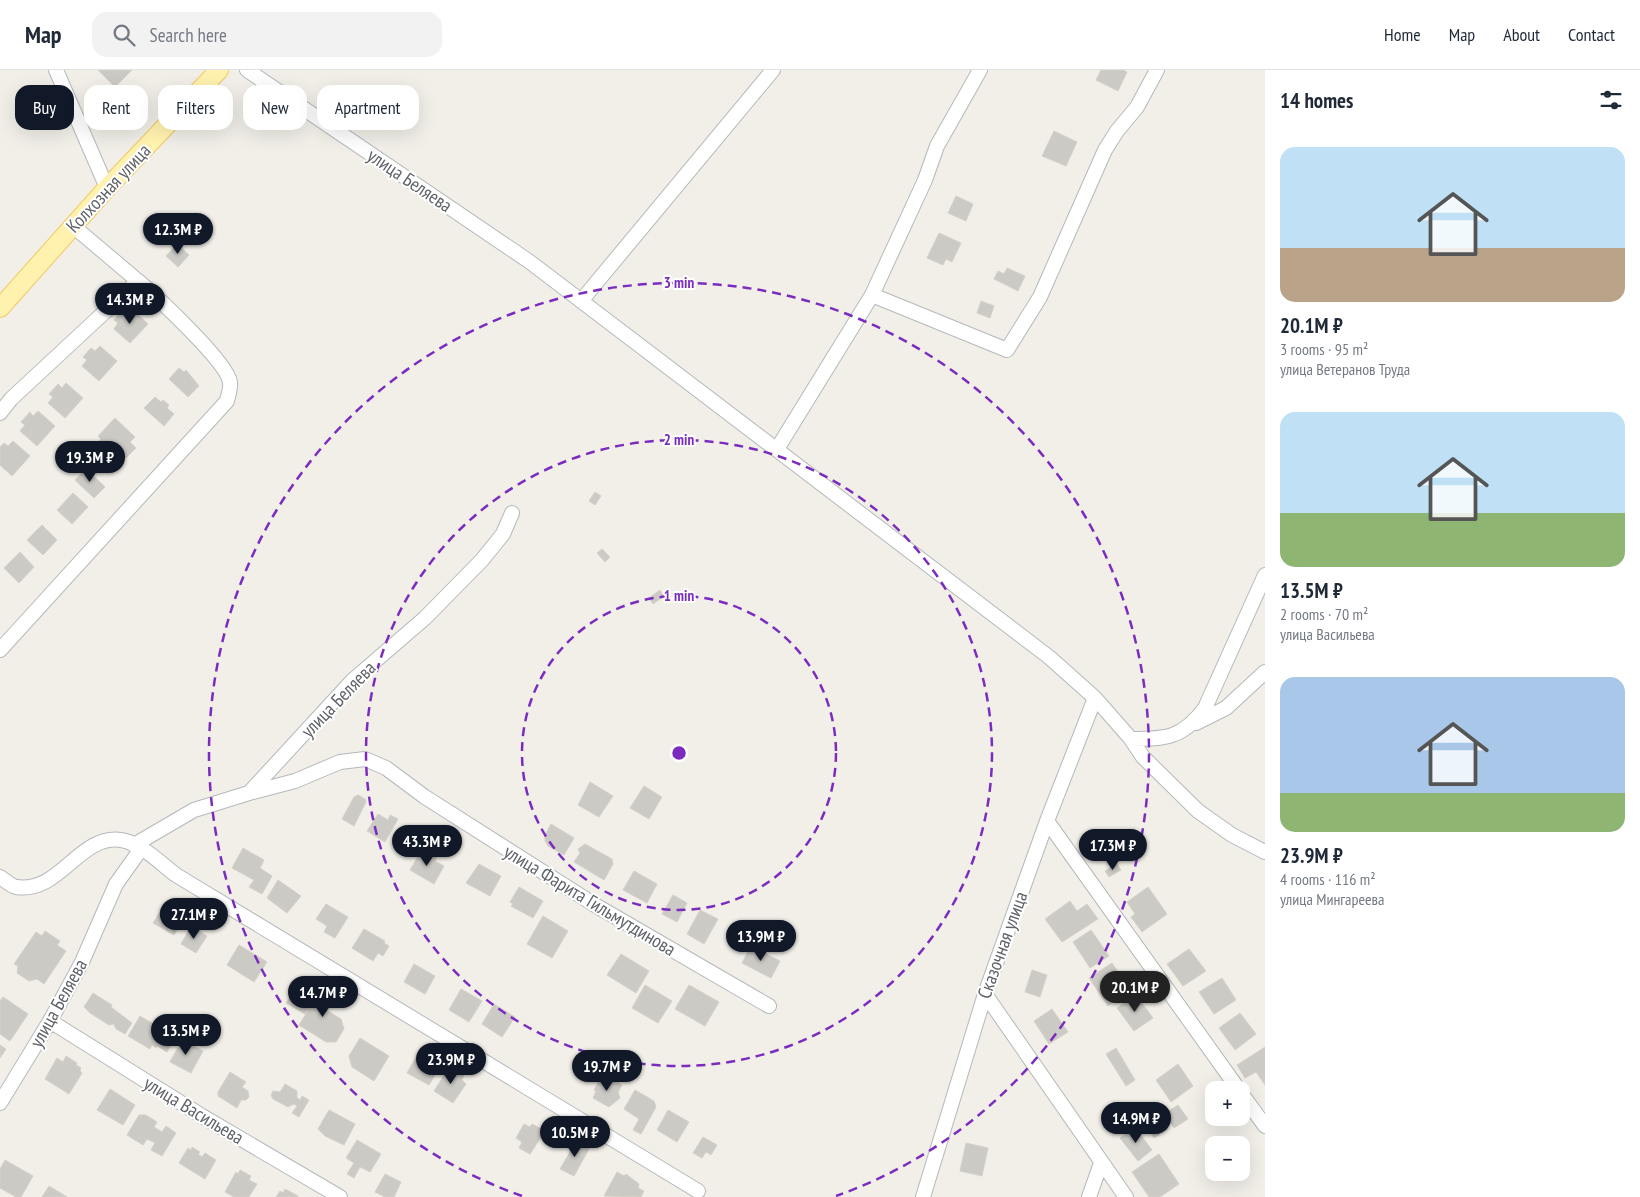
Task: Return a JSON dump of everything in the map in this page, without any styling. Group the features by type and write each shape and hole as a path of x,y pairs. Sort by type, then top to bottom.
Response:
{"main road":[{"name":"Колхозная улица","path":"0,308 107,188 219,70"}],"street":[{"path":"56,70 107,188"},
{"name":"улица Беляева","path":"247,70 497,240 581,301 1049,657 1095,698 1131,739 1143,757 1198,811 1232,835 1265,852"},
{"path":"581,301 773,70"},
{"path":"777,449 872,295 924,180 937,146 980,70"},
{"path":"872,295 1007,350 1040,297 1105,150 1117,131 1137,107 1157,70"},
{"path":"0,650 226,401 230,383 222,366 152,293 73,226"},
{"path":"0,413 11,400 138,281"},
{"name":"улица Беляева","path":"0,1102 50,1021 82,962 116,884 138,847 194,810 249,793 352,680 424,618 482,560 503,534 512,513"},
{"path":"1194,724 1205,708 1265,575"},
{"path":"1131,739 1159,739 1176,734 1226,708 1265,672"},
{"name":"Сказочная улица","path":"923,1197 984,994 1047,821 1095,698"},
{"name":"улица Фарита Гильмутдинова","path":"249,793 294,781 340,762 365,759 386,768 425,797 564,886 769,1006"},
{"path":"1047,821 1232,1081"},
{"path":"0,877 16,887 38,884 48,881 88,849 106,840 122,840 138,847 176,875 698,1191"},
{"path":"984,994 1126,1197"},
{"name":"улица Васильева","path":"50,1021 202,1116 340,1197"},
{"path":"1250,1106 1265,1126"},
{"path":"1089,1197 1101,1163"}],"building":[{"path":"98,70 132,70 117,85 113,85"},
{"path":"1101,70 1123,70 1127,72 1118,91 1096,80"},
{"path":"1054,131 1077,142 1066,166 1042,156"},
{"path":"956,196 973,204 966,221 948,213"},
{"path":"939,233 961,243 952,262 946,259 943,265 927,258"},
{"path":"177,244 189,255 178,267 166,256"},
{"path":"1007,268 1025,276 1018,291 994,279 998,271 1004,274"},
{"path":"981,301 994,306 990,318 977,313"},
{"path":"132,309 148,324 130,343 114,329 118,323 114,320 123,310 127,314"},
{"path":"100,346 117,361 99,381 82,366 87,360 83,357 91,348 95,351"},
{"path":"179,368 184,372 186,370 199,386 188,397 169,379"},
{"path":"66,383 83,398 65,418 48,403 53,397 49,394 58,384 62,388"},
{"path":"155,397 169,405 167,408 174,414 164,426 144,408"},
{"path":"38,411 55,426 37,446 20,431 25,425 21,422 30,412 33,416"},
{"path":"115,418 135,437 130,442 136,448 126,458 120,452 115,457 99,441 101,439 98,436"},
{"path":"13,441 30,456 12,476 0,465 0,447 4,443 8,446"},
{"path":"86,469 105,487 94,498 75,480"},
{"path":"595,492 601,496 595,505 589,501"},
{"path":"73,493 88,507 72,524 57,510"},
{"path":"42,525 57,540 43,555 27,540"},
{"path":"602,549 610,557 605,562 597,553"},
{"path":"20,552 34,567 19,583 4,568"},
{"path":"660,590 664,596 653,604 649,598"},
{"path":"590,782 613,796 599,817 578,805"},
{"path":"644,786 662,797 649,819 630,808"},
{"path":"358,795 365,799 366,802 354,826 342,819 354,797"},
{"path":"378,814 388,820 390,815 398,819 385,842 367,831"},
{"path":"551,824 574,838 564,855 548,846 545,841 545,835"},
{"path":"585,844 612,859 613,864 604,880 574,862 580,853 578,849"},
{"path":"243,848 264,860 260,868 272,876 262,894 249,887 254,880 232,868"},
{"path":"425,850 437,857 435,861 444,866 434,884 410,870 420,853 423,854"},
{"path":"479,864 501,876 490,896 466,883"},
{"path":"1117,864 1121,870 1109,877 1105,871"},
{"path":"634,871 657,884 647,903 623,890"},
{"path":"278,880 301,896 287,913 267,898"},
{"path":"519,887 543,901 533,918 511,906 513,904 510,902"},
{"path":"1148,887 1167,914 1142,932 1131,917 1135,914 1127,902"},
{"path":"673,895 687,903 677,922 662,914"},
{"path":"172,899 183,906 180,910 187,914 174,935 153,923 166,902 169,904"},
{"path":"1070,901 1077,911 1087,904 1098,919 1062,942 1045,919"},
{"path":"326,904 348,917 335,938 324,932 327,926 316,919"},
{"path":"700,910 718,919 704,944 687,934"},
{"path":"543,916 568,931 552,958 527,944"},
{"path":"191,926 207,936 196,953 181,944"},
{"path":"364,929 385,941 384,943 389,946 383,956 378,953 373,961 352,948"},
{"path":"1091,930 1109,956 1090,968 1073,942"},
{"path":"45,931 60,941 57,945 66,951 44,984 37,979 29,981 17,973 18,966 14,964 36,932 42,936"},
{"path":"239,945 267,962 254,982 227,965"},
{"path":"751,946 780,961 771,978 742,963"},
{"path":"1189,949 1206,971 1183,986 1167,964"},
{"path":"621,954 649,971 636,993 607,975"},
{"path":"1112,963 1124,981 1122,983 1126,989 1129,986 1132,990 1108,1006 1089,978"},
{"path":"414,964 435,976 425,994 404,982"},
{"path":"1032,970 1047,975 1040,997 1025,992"},
{"path":"1222,978 1236,1000 1214,1014 1199,992"},
{"path":"297,985 316,997 305,1014 286,1003"},
{"path":"324,985 336,993 325,1009 341,1019 344,1029 336,1042 326,1042 299,1025"},
{"path":"645,985 672,1001 658,1023 632,1008"},
{"path":"689,985 719,1002 705,1026 675,1009"},
{"path":"461,989 482,1001 469,1022 449,1010"},
{"path":"93,993 112,1005 111,1007 132,1023 125,1034 116,1029 114,1024 109,1025 84,1007"},
{"path":"1136,995 1153,1018 1134,1031 1117,1008"},
{"path":"3,997 28,1014 10,1041 0,1034 0,1001"},
{"path":"494,1004 515,1017 502,1037 482,1024"},
{"path":"1052,1009 1068,1032 1049,1044 1034,1021"},
{"path":"1240,1013 1256,1034 1235,1050 1219,1028"},
{"path":"140,1016 162,1029 160,1032 164,1034 171,1022 181,1028 167,1052 152,1045 150,1049 128,1036"},
{"path":"360,1038 389,1056 374,1081 352,1067 349,1056"},
{"path":"182,1040 203,1051 191,1073 170,1062"},
{"path":"0,1045 6,1049 0,1058"},
{"path":"1265,1047 1265,1085 1256,1072 1245,1078 1237,1065"},
{"path":"1116,1048 1135,1080 1126,1086 1106,1054"},
{"path":"419,1052 436,1062 438,1070 429,1085 407,1073"},
{"path":"66,1056 77,1063 76,1065 81,1068 80,1071 82,1073 69,1094 45,1079 57,1058 63,1062"},
{"path":"1178,1064 1193,1086 1171,1102 1156,1080"},
{"path":"453,1068 464,1075 462,1080 466,1084 453,1103 434,1091 446,1072"},
{"path":"230,1072 246,1082 242,1087 248,1091 249,1097 246,1100 241,1100 237,1108 218,1096 218,1092"},
{"path":"609,1078 622,1085 618,1092 620,1098 609,1107 593,1098 596,1091 594,1090 600,1079 607,1082"},
{"path":"285,1084 297,1091 297,1098 300,1100 302,1096 309,1100 299,1117 292,1113 297,1106 294,1104 288,1107 273,1099 271,1095 273,1091 280,1092"},
{"path":"110,1089 135,1105 123,1125 97,1110"},
{"path":"635,1090 654,1101 656,1107 641,1134 633,1130 639,1119 624,1109"},
{"path":"1178,1105 1188,1119 1174,1128 1164,1114"},
{"path":"329,1110 355,1124 344,1145 325,1136 318,1129"},
{"path":"668,1110 689,1122 677,1142 657,1130"},
{"path":"139,1115 146,1115 157,1122 154,1127 162,1132 166,1126 176,1133 162,1156 151,1150 155,1143 147,1139 143,1145 127,1135"},
{"path":"1160,1116 1168,1129 1154,1138 1145,1125"},
{"path":"524,1124 530,1127 532,1124 545,1131 530,1154 519,1148 522,1142 516,1138"},
{"path":"1135,1127 1152,1150 1138,1161 1120,1138"},
{"path":"703,1137 717,1145 711,1155 706,1152 702,1158 693,1153"},
{"path":"357,1140 381,1154 370,1172 360,1167 354,1178 347,1174 354,1163 346,1158"},
{"path":"577,1140 590,1147 574,1176 560,1169"},
{"path":"966,1143 988,1148 982,1176 960,1171"},
{"path":"192,1147 200,1152 198,1154 202,1157 205,1153 216,1160 205,1179 179,1163 188,1148 191,1150"},
{"path":"1159,1154 1179,1184 1160,1197 1149,1197 1132,1172"},
{"path":"5,1160 33,1176 21,1197 16,1197 0,1188 0,1169"},
{"path":"240,1170 251,1176 249,1180 257,1184 249,1197 234,1197 225,1192 236,1172 238,1174"},
{"path":"617,1172 624,1176 626,1174 639,1184 638,1188 644,1191 641,1197 604,1196"},
{"path":"385,1174 401,1182 394,1197 385,1197 375,1192"},
{"path":"49,1186 67,1197 42,1197"},
{"path":"285,1189 298,1196 276,1197 280,1191 283,1193"}]}
